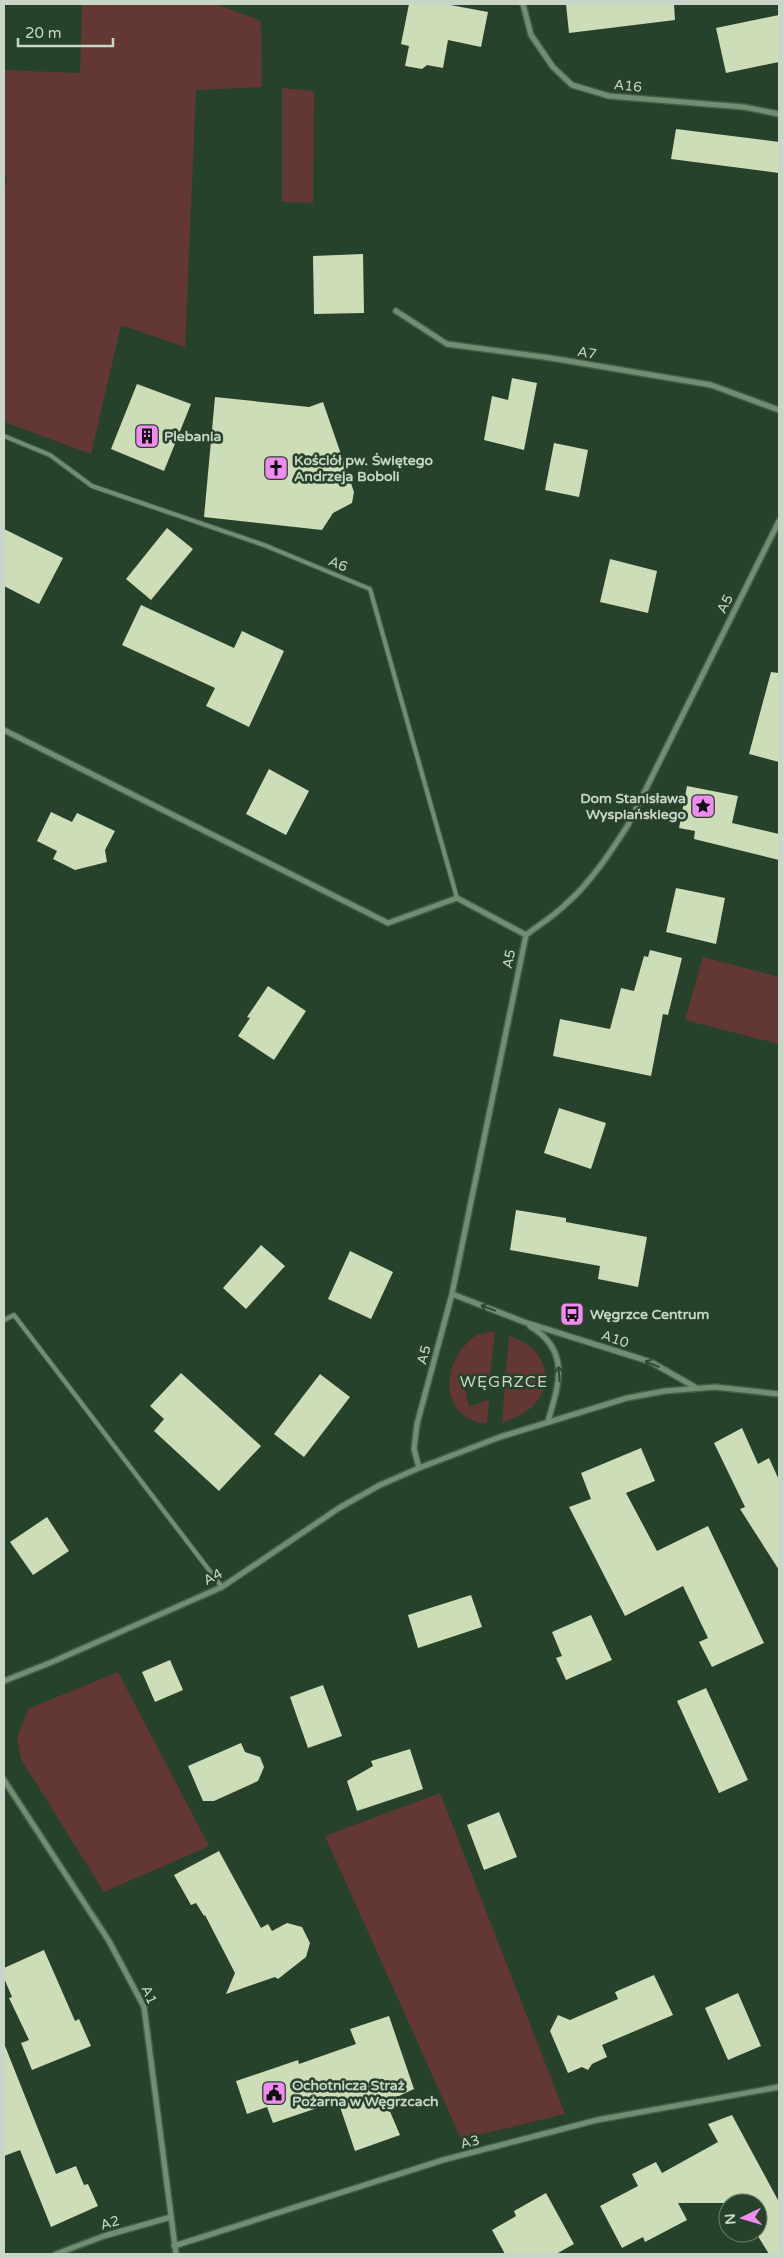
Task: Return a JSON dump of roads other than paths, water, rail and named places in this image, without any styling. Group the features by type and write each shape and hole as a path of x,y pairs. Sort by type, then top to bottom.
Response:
{"street":[{"name":"A16","path":"523,4 531,35 553,67 572,85 609,96 744,107 779,114"},
{"name":"A7","path":"396,311 447,344 551,358 711,385 779,410"},
{"name":"A5","path":"418,1468 414,1449 417,1424 452,1294 526,935 580,891 597,871 628,825 779,521"},
{"path":"4,730 388,923 457,898 526,935"},
{"name":"A10","path":"452,1294 524,1322 651,1362 695,1387"},
{"name":"A10","path":"524,1322 540,1332 547,1341 559,1369 558,1392 548,1421"},
{"name":"A10","path":"418,1468 548,1421 627,1398 695,1387 732,1387 779,1394"},
{"name":"A4","path":"4,1681 52,1662 222,1586 339,1508 380,1485 418,1468"},
{"name":"A1","path":"4,1780 109,1941 144,2007 176,2254"},
{"name":"A3","path":"174,2246 461,2156 596,2120 779,2087"},
{"name":"A2","path":"56,2254 104,2236 171,2218"}],"lane":[{"name":"A6","path":"4,436 50,455 92,486 264,544 370,589 457,898"},
{"path":"4,1320 14,1315 222,1586"}],"place":[{"name":"Plebania","path":"147,436"},
{"name":"Kościół pw. Świętego Andrzeja Boboli","path":"276,468"},
{"name":"Dom Stanisława Wyspiańskiego","path":"703,806"},
{"name":"Węgrzce Centrum","path":"572,1314"},
{"name":"Ochotnicza Straż Pożarna w Węgrzcach","path":"274,2093"}],"district":[{"name":"WĘGRZCE","path":"504,1382"}]}
